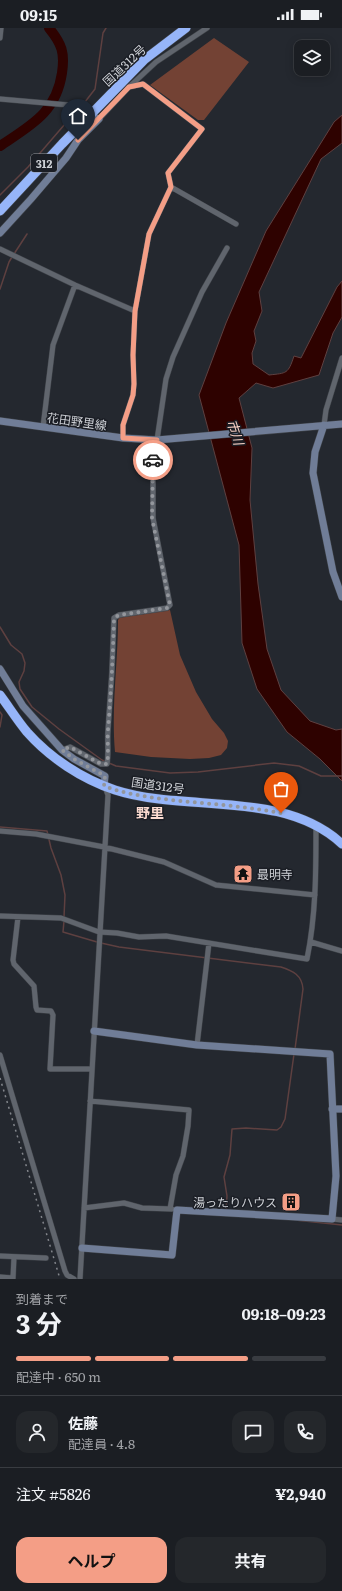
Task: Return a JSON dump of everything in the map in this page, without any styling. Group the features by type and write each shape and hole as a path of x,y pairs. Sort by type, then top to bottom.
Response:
{"highway":[{"name":"国道312号","path":"0,211 89,115 144,60 186,28"},
{"name":"国道312号","path":"0,695 26,731 38,743 73,770 104,786 146,797 259,809 281,813 299,818 340,840"}],"street":[{"path":"0,38 1,28"},
{"path":"0,233 61,164 78,140 99,120 129,87 156,62 206,28"},
{"path":"123,438 123,425 133,395 135,311 149,234 171,187 168,173 202,129 143,84 129,87"},
{"path":"0,99 80,106 89,115 99,120"},
{"path":"171,187 236,224"},
{"path":"62,750 70,747 101,764 107,764 109,755 108,734 114,618 119,615 167,608 170,605 152,518 153,448 160,439 166,379 173,356 202,292 227,248"},
{"path":"0,249 75,285 135,311"},
{"path":"43,427 53,345 75,285"},
{"path":"342,358 321,425 315,452 313,473 332,572 342,598"},
{"name":"花田野里線","path":"0,422 123,438 160,439 342,424"},
{"path":"0,669 24,706 62,750 74,759 105,776 104,786 108,795 80,1279"},
{"path":"0,916 60,918 99,932 117,933 139,937 166,936 307,959 311,942 315,895 316,827"},
{"path":"0,831 36,834 104,847 171,864 216,885 315,895"},
{"path":"18,917 13,960 14,964 34,986 37,1010 51,1012 53,1015 50,1069 91,1070"},
{"path":"311,942 342,951"},
{"path":"197,1045 209,943"},
{"path":"94,1031 197,1045 330,1054 336,1176 332,1219"},
{"path":"0,1055 65,1271 67,1275 74,1279"},
{"path":"82,1248 172,1255 176,1175 183,1156 189,1110 90,1101"},
{"path":"332,1109 342,1109"},
{"path":"84,1208 124,1203 142,1208 342,1220"},
{"path":"0,1256 46,1258"},
{"path":"0,1277 12,1278 14,1257"}],"shaded area":[{"path":"214,38 249,62 204,120 198,120 150,85"},
{"path":"170,610 180,655 196,692 212,719 224,733 228,741 227,748 221,755 209,758 190,759 151,757 115,752 114,702 118,620 120,617"}],"water":[{"name":"市川","path":"342,115 342,143 321,159 259,292 262,311 254,331 256,341 252,353 253,364 269,375 286,372 294,356 301,358 337,287 342,281 342,317 333,333 319,375 273,388 256,383 239,398 252,448 250,500 258,584 267,649 281,690 310,721 336,730 342,729 342,781 320,759 287,732 257,689 242,643 239,545 199,395 226,323 266,231 334,122"}],"waterway":[{"path":"0,146 40,117 48,108 59,87 62,73 63,54 60,44 49,28"},
{"path":"0,195 28,167 71,117 78,111 95,89 103,33 106,28"},
{"path":"14,254 27,234"},
{"path":"0,289 12,257"},
{"path":"0,627 11,645 22,654 25,663 24,671 19,682 20,689 32,707 59,729 102,760 116,766 170,773 198,772 274,763 299,766 321,776 342,776"},
{"path":"0,712 2,715 0,727"},
{"path":"0,827 47,831 51,848 61,875 65,895 64,917"},
{"path":"64,921 63,932 97,942"},
{"path":"101,943 119,947 281,967 293,972 301,980 303,989 295,1049"},
{"path":"226,1211 227,1196 224,1177 230,1155 232,1129 246,1128 277,1130 281,1127 285,1119 294,1054"},
{"path":"295,1220 342,1225"}],"railway":[{"path":"0,1078 60,1279"}],"way so far":[{"path":"153,460 152,518 170,605 167,608 119,615 114,618 108,734 109,755 107,764 101,764 70,747 62,750 74,759 105,776 104,786 116,790 146,797 259,809 281,813"}],"place":[{"name":"最明寺","path":"243,874"},
{"name":"湯ったりハウス","path":"291,1202"}],"district":[{"name":"野里","path":"150,812"}],"route":[{"path":"78,140 99,120 129,87 143,84 202,129 168,173 171,187 149,234 135,311 133,395 123,425 123,438 157,440 153,448 153,460"}]}
